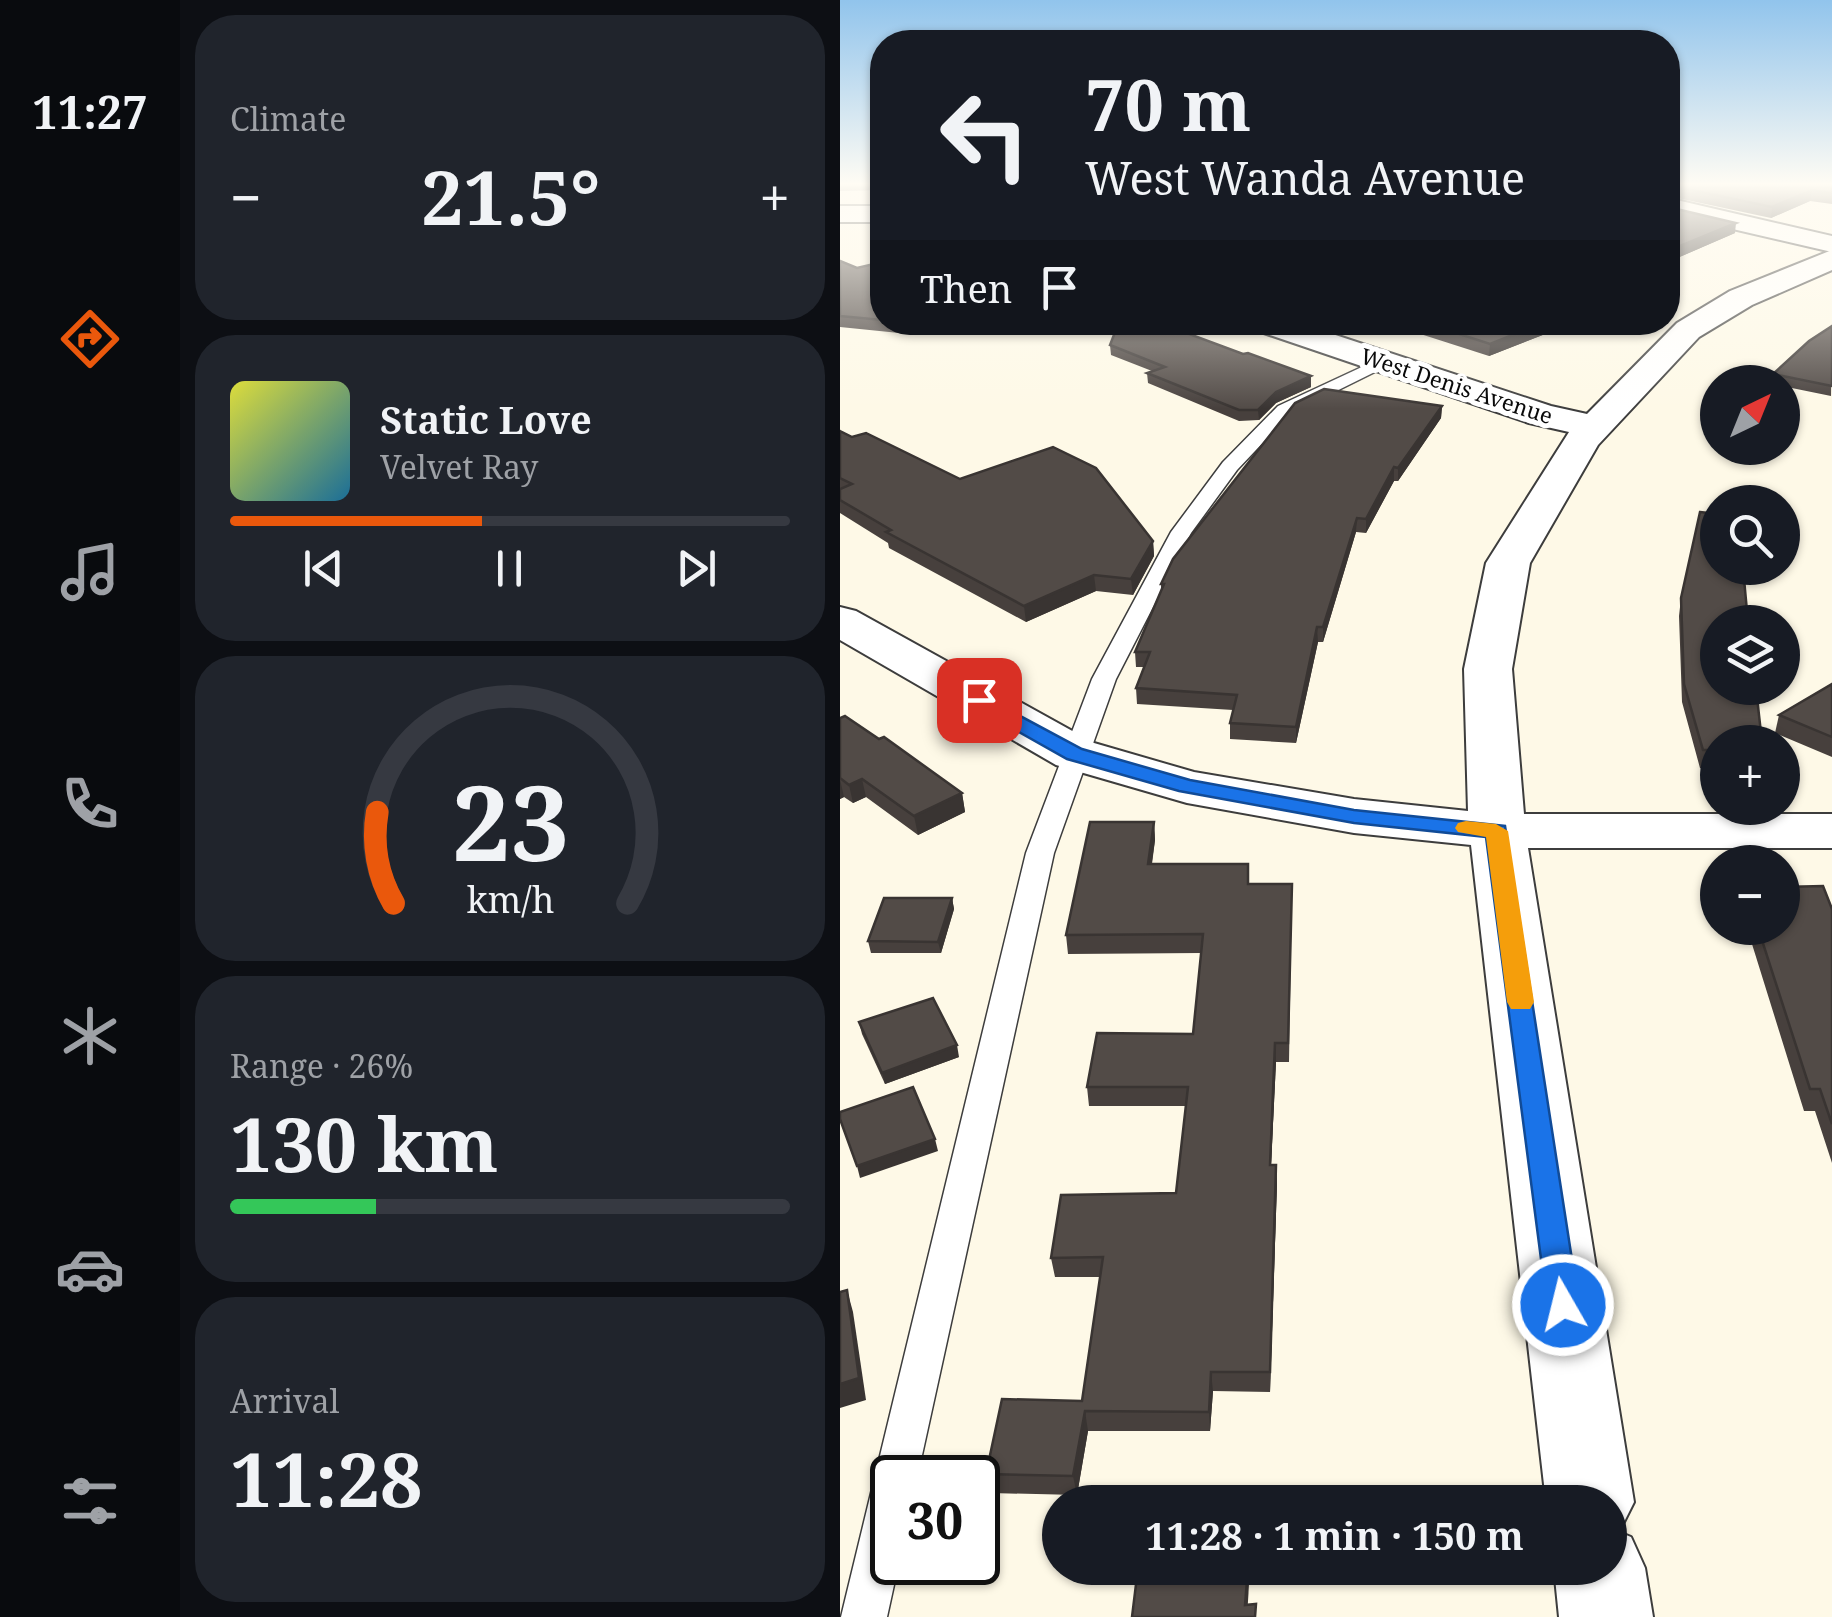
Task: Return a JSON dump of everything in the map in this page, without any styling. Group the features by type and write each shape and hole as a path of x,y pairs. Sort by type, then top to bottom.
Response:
{"street":[{"path":"1588,1485 1496,831 1488,669 1508,563 1594,426 1688,330 1741,298 1832,259"},
{"name":"West Denis Avenue","path":"1302,335 1542,414 1594,426"},
{"path":"854,644 1074,754 1224,793 1354,816 1496,831 1832,831"},
{"path":"1602,1585 1606,1617"}],"lane":[{"path":"900,1455 1040,853 1104,678 1181,532 1230,466 1284,410 1385,363"},
{"path":"864,1617 871,1585"}],"building":[{"path":"840,261 857,268 870,265 870,319 840,316"},
{"path":"1832,326 1832,386 1800,379 1800,365 1783,365"},
{"path":"1114,335 1192,335 1311,376 1276,392 1258,410 1239,410 1147,373 1165,367 1110,345"},
{"path":"1462,335 1512,335 1490,344"},
{"path":"1324,389 1442,406 1398,468 1394,467 1366,519 1357,518 1323,627 1317,627 1296,727 1230,723 1237,695 1136,688 1150,652 1135,652 1173,559 1295,403"},
{"path":"840,431 852,437 866,433 960,479 1053,447 1096,468 1153,541 1131,579 1094,575 1024,606 886,532 891,530 840,500 840,489 852,484 840,478"},
{"path":"1700,512 1700,585 1745,585 1746,605 1700,605 1700,705 1758,705 1760,725 1700,725 1700,740 1684,684 1681,598"},
{"path":"1832,684 1832,737 1779,715"},
{"path":"845,716 879,739 884,737 962,793 914,816 862,779 849,785 840,778 840,718"},
{"path":"1090,822 1154,822 1148,864 1248,864 1248,884 1292,884 1288,1043 1275,1043 1270,1165 1276,1165 1270,1372 1211,1372 1209,1412 1085,1411 1073,1476 1000,1474 1000,1455 990,1455 1002,1399 1082,1401 1103,1257 1051,1258 1061,1195 1176,1193 1188,1087 1087,1087 1097,1033 1193,1034 1203,934 1066,935"},
{"path":"1823,886 1832,909 1832,1124 1820,1089 1810,1089 1763,945 1800,945 1800,887"},
{"path":"884,898 952,898 938,942 868,941"},
{"path":"933,998 957,1045 882,1073 859,1022"},
{"path":"913,1087 935,1139 857,1166 840,1112"},
{"path":"847,1290 859,1378 840,1384 840,1292"},
{"path":"1136,1585 1247,1585 1245,1605 1256,1604 1255,1617 1132,1617"}],"slow traffic":[{"path":"1466,828 1496,831 1521,1002"}],"route":[{"path":"979,700 1074,754 1187,786 1354,816 1496,831 1563,1305"}]}
